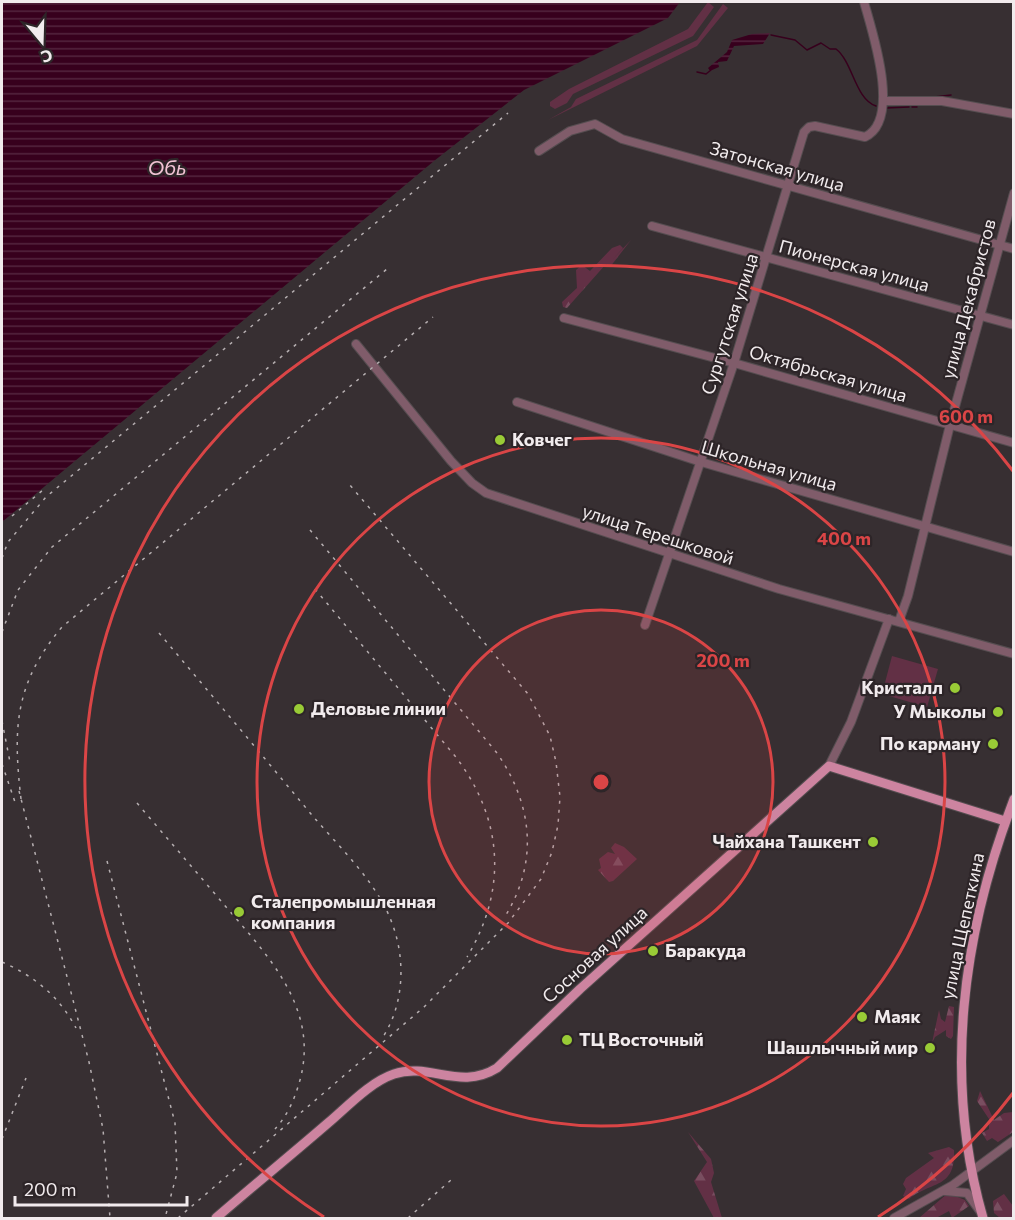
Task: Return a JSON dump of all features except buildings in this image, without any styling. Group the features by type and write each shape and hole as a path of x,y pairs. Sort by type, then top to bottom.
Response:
{"main road":[{"path":"829,766 1005,821"},
{"name":"Сосновая улица","path":"216,1218 388,1076 410,1070 464,1078 481,1076 497,1068 580,989 829,766"},
{"name":"улица Щепеткина","path":"982,1215 972,1170 961,1086 963,1002 987,875 1014,799"}],"street":[{"path":"864,2 881,65 883,100 942,101 1014,114"},
{"name":"Сургутская улица","path":"645,625 734,363 801,138 809,127 865,137 872,134 877,127 883,100"},
{"name":"Затонская улица","path":"539,151 570,131 595,124 622,139 1014,249"},
{"name":"улица Декабристов","path":"899,621 908,596 950,425 1014,193"},
{"name":"Пионерская улица","path":"652,226 1014,325"},
{"name":"Октябрьская улица","path":"564,318 734,363 1014,443"},
{"name":"улица Терешковой","path":"356,344 451,461 472,483 486,493 779,589 1014,654"},
{"name":"Школьная улица","path":"517,402 701,462 1014,552"},
{"path":"829,766 851,722 889,619"},
{"path":"894,1218 943,1191 1014,1140"},
{"path":"943,1191 968,1193 982,1215"}],"green space":[{"path":"708,2 714,7 693,36 573,94 567,103 555,109 550,106 550,102 569,89 688,29"},
{"path":"723,4 728,8 697,46 548,120 571,107 576,99 697,40"},
{"path":"631,240 610,267 606,264 567,308 563,307 562,302 577,288 576,270 582,265 590,271 612,248 620,245 623,248 612,260"},
{"path":"892,656 938,669 927,707 882,694"},
{"path":"615,843 624,847 637,859 609,882 598,870 601,868 599,859 608,852 615,854 611,848"},
{"path":"949,1006 954,1007 953,1036 951,1039 946,1036 946,1030 935,1037 932,1043 939,1010 941,1019 945,1022"},
{"path":"980,1091 994,1120 1004,1113 1013,1112 1013,1132 998,1142 992,1138 987,1141 982,1133 989,1129 989,1119 977,1101"},
{"path":"688,1132 711,1159 714,1173 711,1182 722,1218 714,1218 694,1181 707,1162"},
{"path":"949,1147 954,1150 954,1163 946,1178 909,1199 903,1196 906,1189 903,1184 906,1178 934,1158 928,1153"},
{"path":"948,1193 955,1193 955,1196 965,1200 969,1206 952,1218 949,1211 936,1218 919,1218"},
{"path":"1004,1194 1013,1206 1013,1218 1000,1218 994,1213 993,1201"}],"water":[{"name":"Обь","path":"2,2 680,2 668,18 524,90 434,161 2,522"},
{"path":"770,33 763,44 734,46 727,61 718,62 719,67 710,71 708,68 727,52 732,40 752,34"}],"waterway":[{"path":"771,35 795,40 807,50 821,43 830,49 836,49 842,55 863,96 876,106"},
{"path":"697,72 706,74 711,70"},
{"path":"926,98 951,95"},
{"path":"886,108 909,107"},
{"path":"912,107 917,107"}],"railway":[{"path":"2,558 8,542 46,497 508,113"},
{"path":"2,632 18,590 52,547 387,269"},
{"path":"21,799 17,751 20,708 34,668 62,627 433,317"},
{"path":"178,1218 424,1007 508,923 541,879 552,852 558,825 560,797 556,762 550,736 528,694 349,484"},
{"path":"12,516 43,490"},
{"path":"310,530 497,753 509,773 524,814 527,855 523,876 504,918"},
{"path":"315,589 455,756 483,804 491,829 494,880 489,906 467,957"},
{"path":"159,633 377,893 392,923 401,967 399,996 383,1037"},
{"path":"2,721 10,762"},
{"path":"2,764 15,802"},
{"path":"19,791 89,1062 103,1129 110,1218"},
{"path":"137,803 255,940 284,982 295,1005 302,1028 304,1053 300,1080 284,1118 275,1129"},
{"path":"107,861 175,1123 177,1173 165,1218"},
{"path":"2,962 45,988 62,1006 76,1028"},
{"path":"2,1139 26,1078"},
{"path":"408,1218 451,1180"}],"place":[{"name":"Ковчег","path":"500,440"},
{"name":"Кристалл","path":"955,688"},
{"name":"Деловые линии","path":"299,709"},
{"name":"У Мыколы","path":"998,712"},
{"name":"По карману","path":"993,744"},
{"name":"Чайхана Ташкент","path":"873,842"},
{"name":"Сталепромышленная компания","path":"239,912"},
{"name":"Баракуда","path":"653,951"},
{"name":"Маяк","path":"862,1017"},
{"name":"ТЦ Восточный","path":"567,1040"},
{"name":"Шашлычный мир","path":"930,1048"}]}
